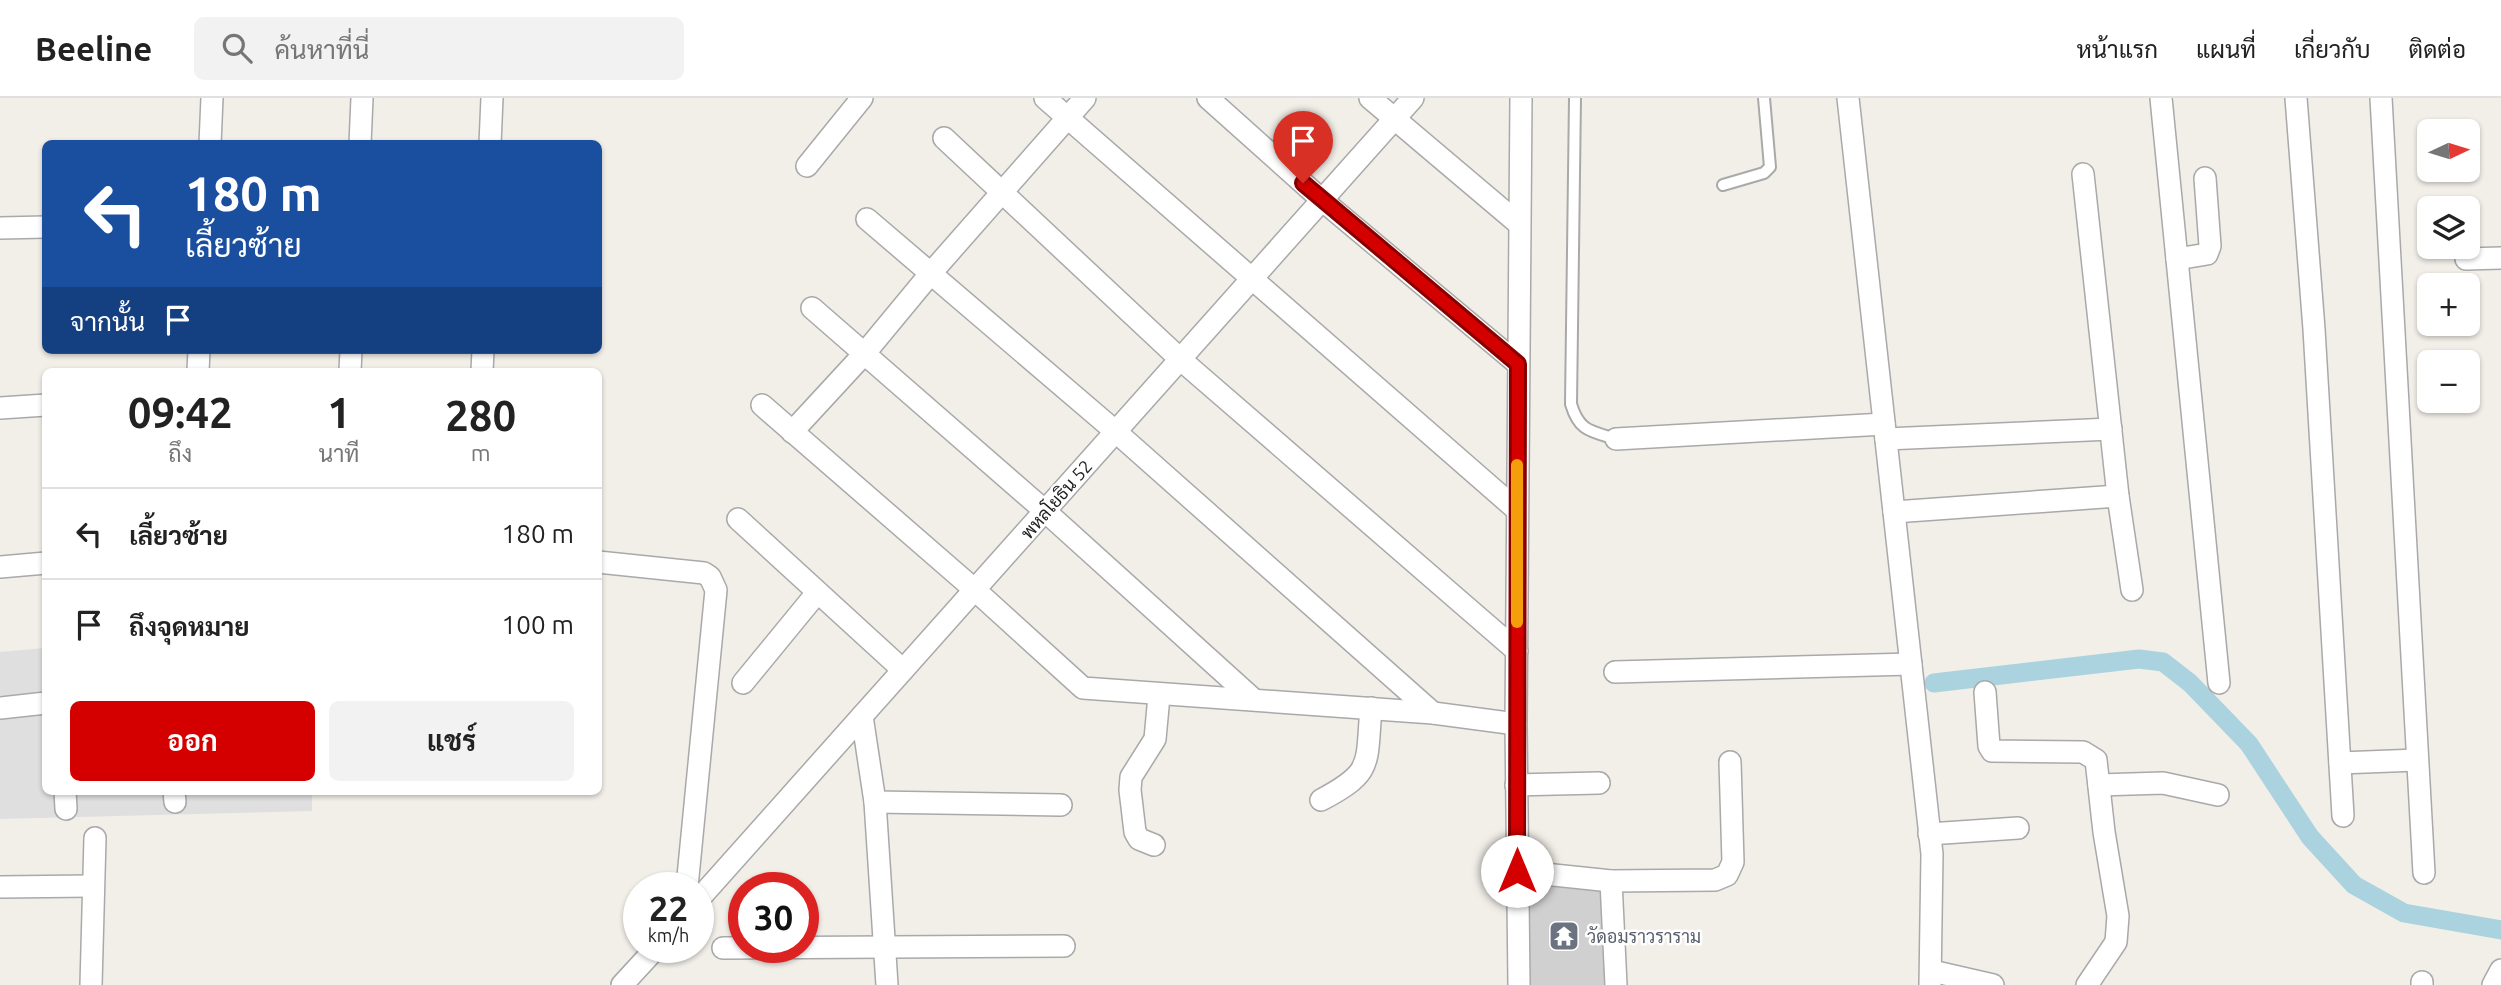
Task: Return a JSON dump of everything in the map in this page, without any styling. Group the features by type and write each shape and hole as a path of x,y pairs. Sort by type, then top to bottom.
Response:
{"street":[{"path":"210,140 212,98"},
{"path":"360,140 362,98"},
{"path":"490,140 492,98"},
{"path":"807,166 862,98"},
{"path":"1045,98 1517,510"},
{"path":"792,432 864,354 931,273 1085,98"},
{"path":"1208,98 1322,200 1518,364"},
{"path":"1370,98 1519,224"},
{"name":"พหลโยธิน 52","path":"714,882 1413,98"},
{"path":"1519,985 1516,724 1521,98"},
{"path":"1848,98 1929,834 1931,978 1993,985"},
{"path":"2161,98 2219,683"},
{"path":"2296,98 2343,816"},
{"path":"2381,98 2424,873"},
{"path":"944,138 1003,190 1180,359 1517,651"},
{"path":"2083,174 2118,496 2132,590"},
{"path":"2177,259 2200,257 2207,254 2210,246 2205,178"},
{"path":"867,219 1115,431 1433,713"},
{"path":"0,228 42,228"},
{"path":"2480,259 2501,258"},
{"path":"812,308 1045,511 1253,699"},
{"path":"0,408 42,405"},
{"path":"762,405 1083,688 1433,713 1516,724"},
{"path":"1616,439 2111,429"},
{"path":"1894,512 2118,496"},
{"path":"738,519 816,594 903,670"},
{"path":"602,562 704,573 710,577 716,590 688,872"},
{"path":"0,567 42,563"},
{"path":"743,683 816,594"},
{"path":"1615,672 1911,664"},
{"path":"1985,692 1989,746 1992,751 2090,754 2096,760 2118,916 2116,942 2087,985"},
{"path":"1154,845 1139,839 1135,832 1130,790 1131,777 1155,739 1159,695"},
{"path":"0,708 42,703"},
{"path":"1321,800 1351,784 1361,775 1366,763 1371,708"},
{"path":"862,716 875,802 887,985"},
{"path":"2340,763 2417,760"},
{"path":"1517,871 1611,881 1715,880 1727,875 1733,862 1730,762"},
{"path":"1516,785 1599,783"},
{"path":"2099,785 2163,783 2218,795"},
{"path":"875,802 1062,805"},
{"path":"1929,834 2018,828"},
{"path":"91,985 94,838"},
{"path":"1611,881 1616,985"},
{"path":"0,887 93,886"},
{"path":"723,948 1064,946"},
{"path":"622,985 642,963"},
{"path":"2493,985 2501,970"}],"lane":[{"path":"1575,98 1572,404 1576,421 1588,431 1616,439"},
{"path":"1724,185 1764,173 1770,167 1764,98"}],"shaded area":[{"path":"42,648 42,795 312,795 312,811 0,819 0,652"},
{"name":"วัดอมราวราราม","path":"1522,885 1602,887 1606,985 1524,985"}],"waterway":[{"path":"1934,683 2139,659 2163,662 2190,683 2249,744 2310,837 2354,885 2404,913 2501,930"}],"slow traffic":[{"path":"1517,465 1517,622"}],"place":[{"name":"วัดอมราวราราม","path":"1564,936"}],"route":[{"path":"1303,183 1518,364 1517,871"}]}
